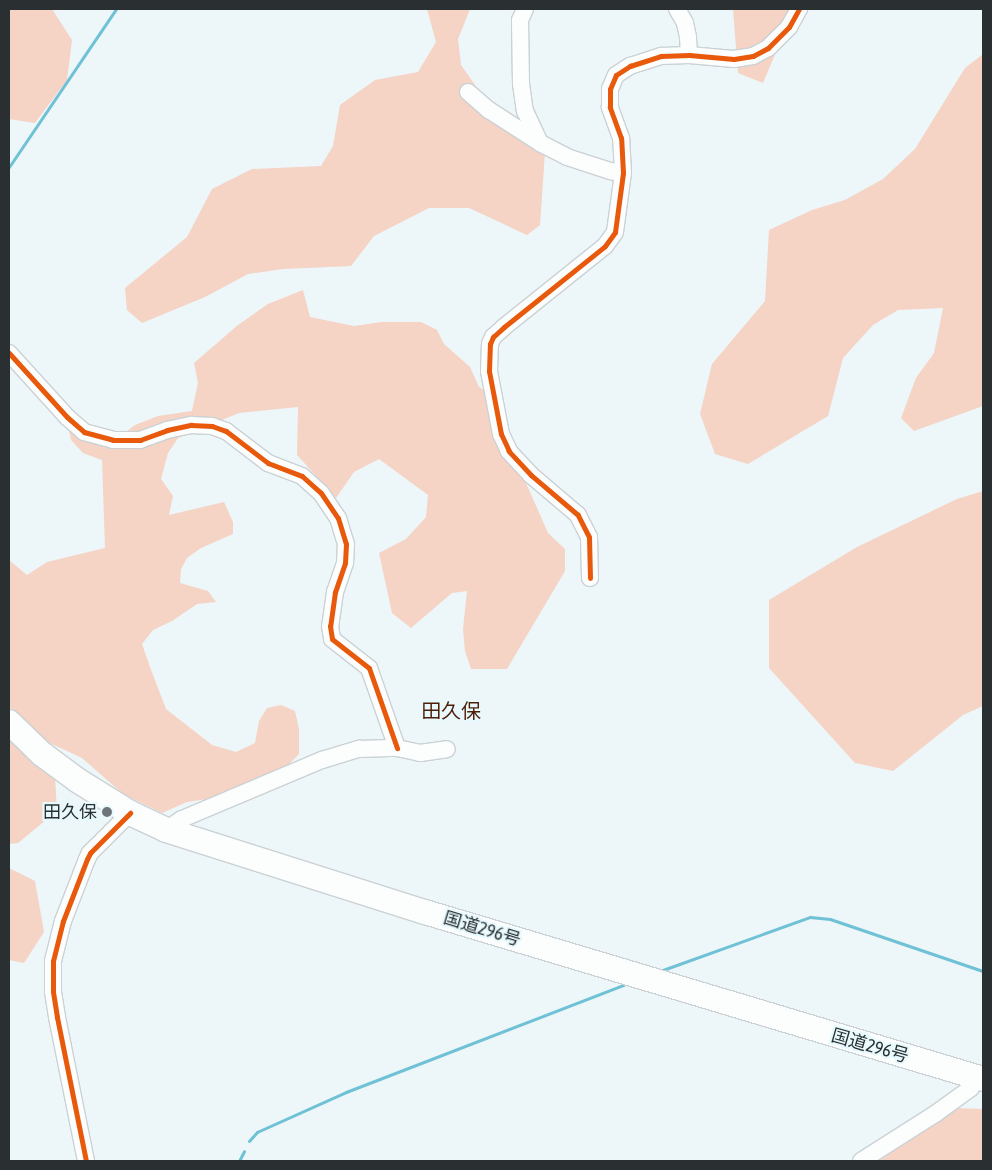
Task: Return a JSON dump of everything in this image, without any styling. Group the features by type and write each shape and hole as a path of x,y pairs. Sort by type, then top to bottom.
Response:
{"highway":[{"name":"国道296号","path":"9,722 42,754 77,780 130,813 166,830 425,912 979,1078"}],"street":[{"path":"524,9 520,20 521,84 525,111 540,143"},
{"path":"677,9 685,23 688,37 688,55"},
{"path":"590,578 589,536 578,515 526,469 509,451 501,434 489,371 490,344 504,327 605,246 615,232 624,173 622,138 610,107 610,89 616,75 630,66 661,56 688,55 734,59 753,56 768,48 788,27 799,9"},
{"path":"468,92 489,110 540,143 567,157 610,171 624,173"},
{"path":"9,353 67,417 84,432 113,440 140,440 167,430 191,425 212,426 226,431 268,463 302,476 321,493 338,518 346,544 345,563 335,592 330,626 332,639 369,668 397,748"},
{"path":"166,830 182,819 322,760 359,750 397,748 420,753 447,749"},
{"path":"86,1161 52,991 52,961 63,921 90,853 130,813"},
{"path":"861,1161 971,1088 979,1078"}],"shaded area":[{"path":"9,9 52,9 72,40 67,80 35,123 9,119"},
{"path":"427,9 470,9 458,39 461,65 496,115 545,152 540,225 527,235 469,208 429,208 374,236 351,266 283,269 248,274 205,297 142,323 127,310 125,288 187,237 212,189 252,169 321,166 333,146 340,105 375,80 418,72 436,42"},
{"path":"733,9 806,9 786,28 763,83 738,73"},
{"path":"983,54 983,406 914,431 901,418 916,378 934,353 943,308 898,310 873,325 843,358 828,416 748,464 715,454 700,414 712,364 765,301 769,230 812,210 845,200 883,179 915,149 965,68"},
{"path":"303,290 310,317 354,326 382,322 421,322 437,330 444,344 470,367 479,387 501,400 501,426 548,533 565,549 565,571 507,669 471,669 465,651 463,629 467,591 452,593 411,628 392,613 379,553 406,539 426,517 428,495 379,459 354,472 336,498 297,455 298,407 239,413 178,438 168,453 161,479 173,496 169,515 224,502 233,522 233,534 201,548 187,558 181,569 180,583 208,591 216,602 197,604 172,621 153,630 142,644 166,709 212,745 236,752 255,743 259,721 267,708 281,705 295,711 299,729 299,754 287,766 285,771 221,797 187,802 162,813 123,794 82,758 41,739 9,707 9,560 27,575 47,562 105,548 102,460 83,453 71,440 69,430 82,421 102,433 123,434 135,425 158,416 192,411 198,383 194,363 238,325 268,304"},
{"path":"983,491 983,706 963,715 893,771 855,763 769,668 769,600 857,547 957,499"},
{"path":"9,737 55,778 57,811 18,843 9,844"},
{"path":"9,868 35,881 44,932 24,963 9,960"},
{"path":"955,1108 983,1109 983,1161 879,1161"}],"waterway":[{"path":"9,167 116,9"},
{"path":"660,971 810,917 830,919 983,971"},
{"path":"249,1141 257,1132 346,1092 629,983"},
{"path":"239,1161 244,1151"}],"cycle path":[{"path":"590,578 589,537 578,515 531,475 509,451 501,434 489,371 490,344 493,337 504,327 605,246 615,232 623,173 621,138 610,107 610,89 616,75 630,66 661,56 689,55 734,59 753,56 768,48 789,27 799,9"},
{"path":"9,353 67,417 84,432 113,440 140,440 167,430 191,425 212,426 226,431 268,463 302,476 321,493 338,518 346,544 345,563 335,592 330,626 332,639 369,668 397,748"},
{"path":"86,1161 57,1017 53,991 53,961 63,921 90,853 130,813"}],"place":[{"name":"田久保","path":"107,812"}],"district":[{"name":"田久保","path":"451,710"}]}
